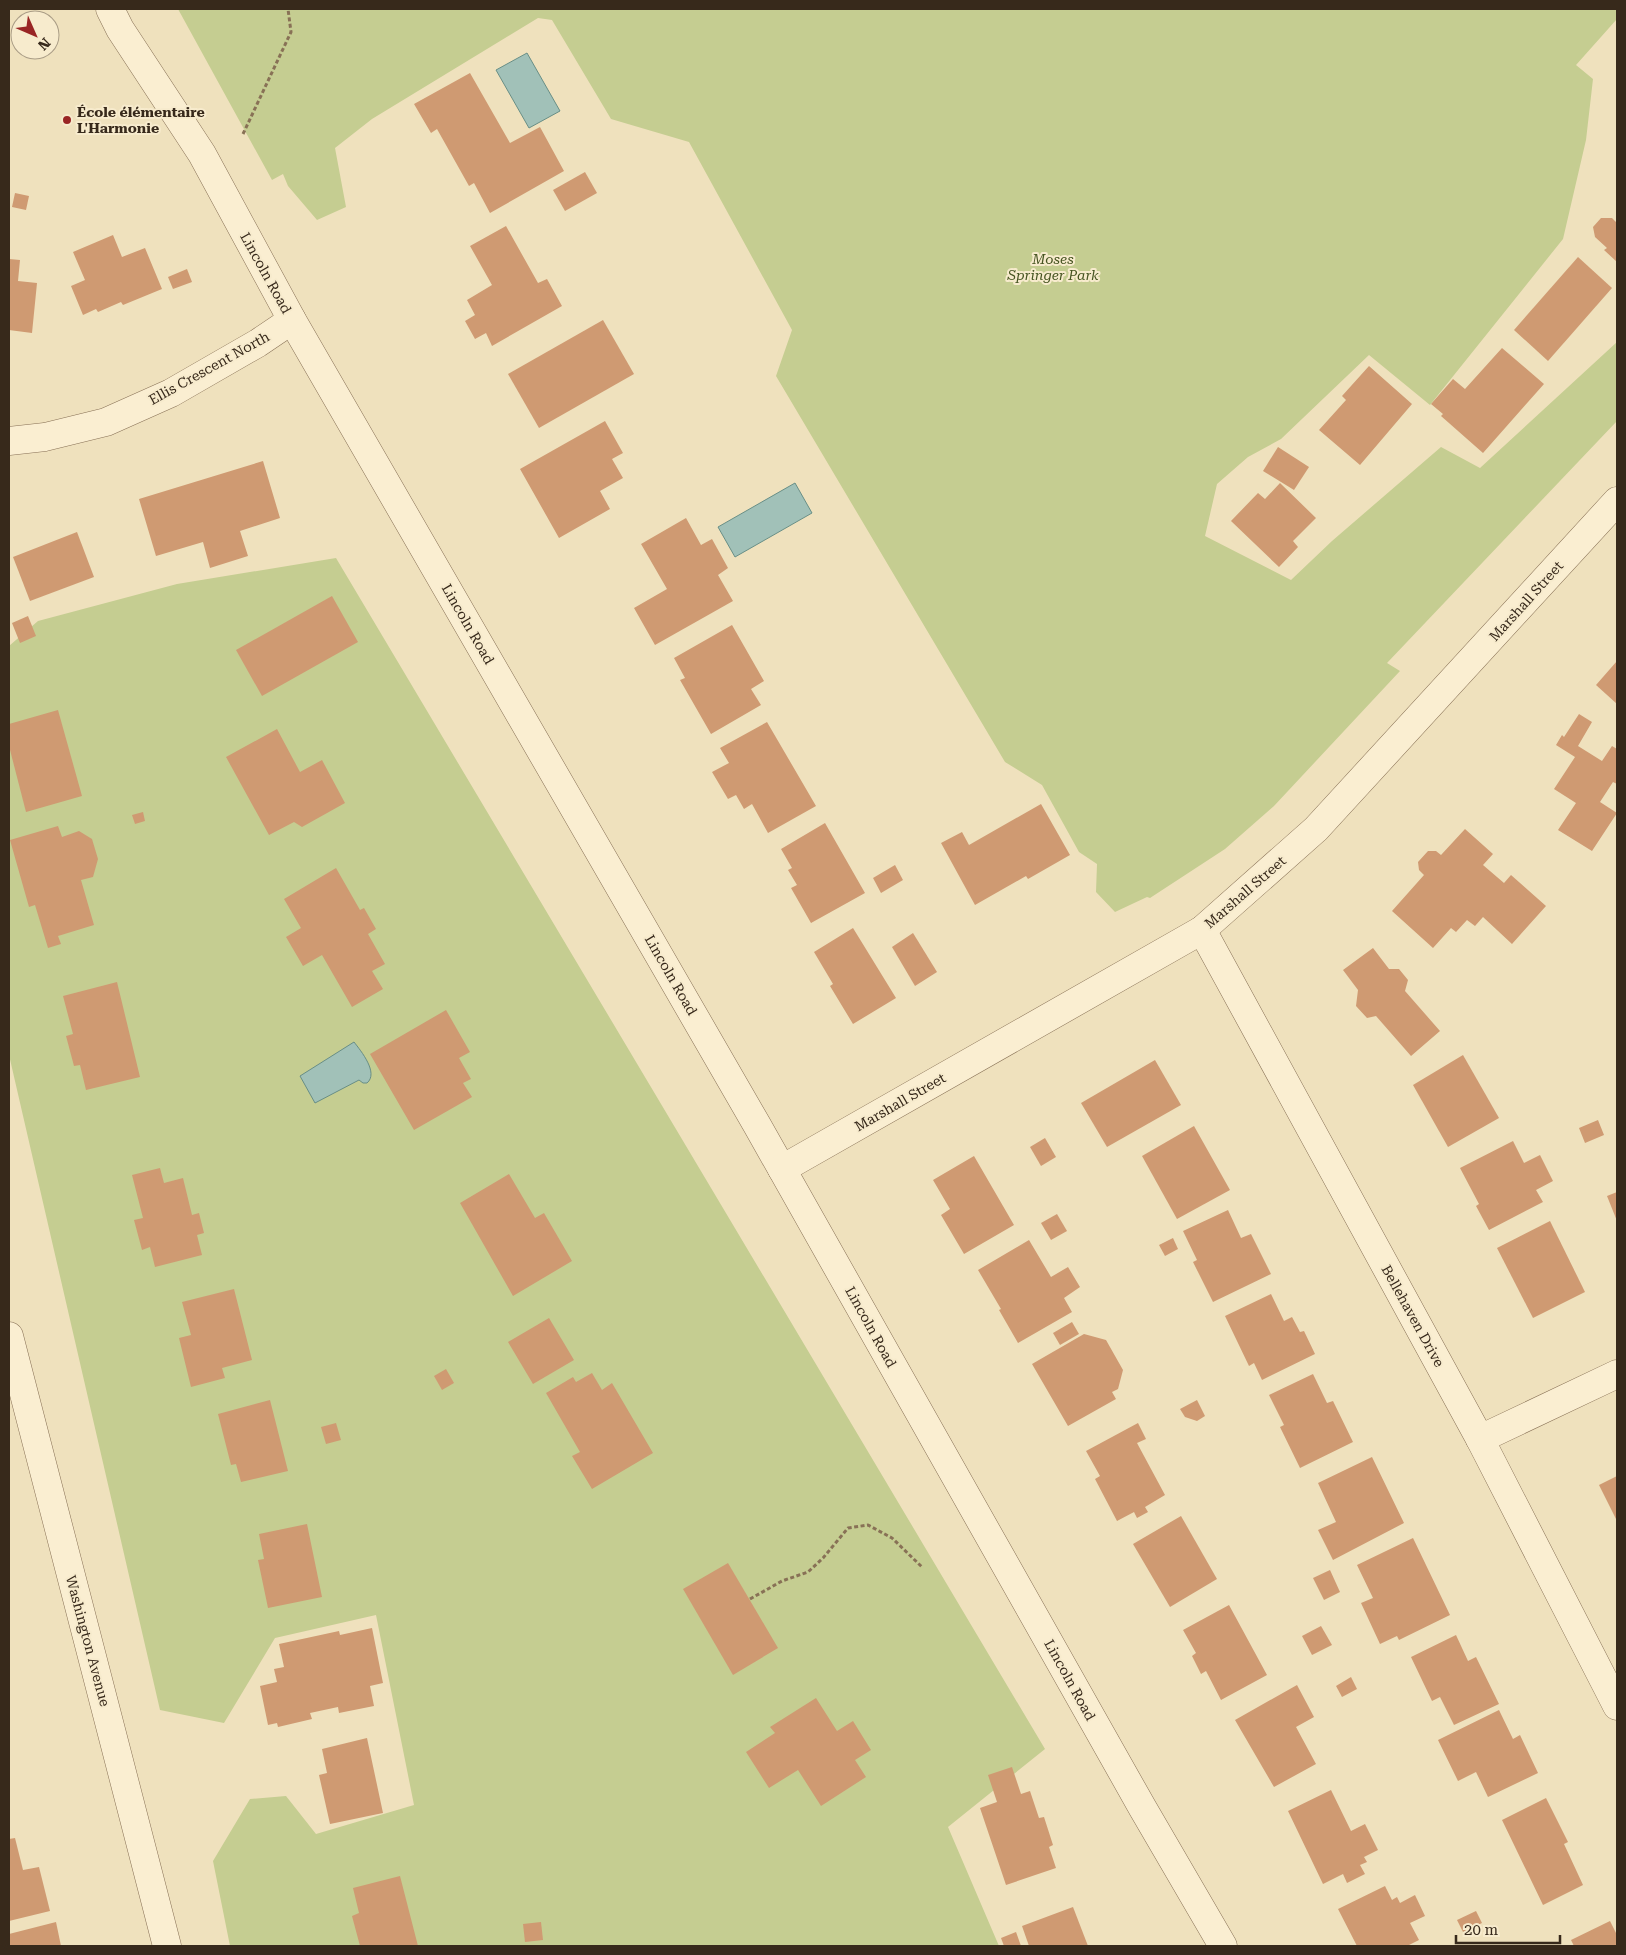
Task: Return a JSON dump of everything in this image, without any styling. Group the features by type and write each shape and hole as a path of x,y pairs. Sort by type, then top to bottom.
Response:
{"street":[{"name":"Lincoln Road","path":"110,9 120,29 202,154 292,320 782,1169 1142,1807 1223,1946"},
{"name":"Ellis Crescent North","path":"9,441 45,437 106,422 171,393 258,343 292,320"},
{"name":"Marshall Street","path":"782,1169 1202,930 1316,829 1617,501"},
{"name":"Bellehaven Drive","path":"1202,930 1480,1439 1617,1706"},
{"name":"Washington Avenue","path":"9,1336 168,1946"},
{"path":"1480,1439 1617,1374"}],"path":[{"path":"243,134 291,32 288,9"},
{"path":"750,1599 782,1581 808,1572 823,1558 848,1528 868,1525 892,1538 923,1568"}],"green space":[{"name":"Moses Springer Park","path":"178,9 1617,9 1617,19 1576,65 1593,79 1586,140 1563,239 1430,405 1369,355 1281,439 1248,457 1217,484 1205,536 1291,580 1332,541 1441,447 1480,468 1617,342 1617,421 1387,663 1400,671 1274,806 1225,849 1150,898 1147,897 1115,912 1096,892 1097,864 1079,852 1042,785 1005,762 776,376 792,330 689,142 611,119 552,20 538,18 372,119 335,148 346,207 317,220 288,186 283,174 272,180"},
{"path":"336,558 1045,1749 948,1827 999,1946 230,1946 213,1861 250,1799 286,1796 316,1834 414,1805 376,1615 275,1638 224,1723 160,1710 9,1055 9,646 38,621 177,584"}],"water":[{"path":"527,53 560,111 529,128 496,70"},
{"path":"795,483 812,513 735,557 718,527"},
{"path":"354,1042 368,1062 371,1074 370,1079 367,1083 359,1080 315,1103 300,1076"}],"building":[{"path":"470,73 510,143 540,127 564,171 490,213 474,183 469,186 437,129 431,133 414,104"},
{"path":"585,172 597,193 565,211 553,190"},
{"path":"15,193 29,196 26,210 12,207"},
{"path":"1601,218 1612,218 1617,223 1617,262 1604,250 1607,248 1595,237 1593,227"},
{"path":"506,226 538,283 547,279 562,306 492,346 486,333 475,339 465,321 475,315 467,300 492,285 470,246"},
{"path":"113,235 122,257 145,248 162,289 123,305 121,302 98,312 96,309 83,315 71,286 85,280 73,252"},
{"path":"1578,257 1612,288 1548,361 1514,330"},
{"path":"9,259 20,260 18,281 37,283 32,333 9,330"},
{"path":"187,269 192,282 173,289 168,277"},
{"path":"603,320 634,374 539,428 508,374"},
{"path":"1502,348 1544,384 1483,453 1441,416 1443,414 1431,404 1453,379 1465,389"},
{"path":"1369,366 1412,404 1360,465 1319,430 1346,400 1342,396"},
{"path":"605,421 623,453 612,459 623,478 600,491 610,509 559,538 520,469"},
{"path":"1278,447 1309,467 1294,490 1263,471"},
{"path":"263,461 280,518 240,531 248,556 210,568 203,542 156,556 139,499"},
{"path":"1280,483 1316,518 1293,541 1298,547 1279,567 1231,521 1258,493 1265,499"},
{"path":"686,518 701,545 712,539 728,568 718,575 733,601 655,645 634,608 667,589 641,544"},
{"path":"77,532 94,577 30,601 13,557"},
{"path":"332,596 358,642 262,696 236,650"},
{"path":"28,616 36,636 20,643 12,623"},
{"path":"732,625 764,681 751,689 761,705 711,734 680,680 685,678 674,658"},
{"path":"1617,661 1617,704 1596,685"},
{"path":"58,710 82,796 26,812 9,746 9,724"},
{"path":"1579,714 1592,722 1578,746 1602,761 1612,746 1617,749 1617,784 1613,782 1600,802 1617,813 1592,851 1558,830 1576,803 1554,789 1575,757 1556,745 1562,735 1564,737"},
{"path":"767,722 816,806 768,833 752,804 744,809 736,795 728,799 712,772 729,763 720,748"},
{"path":"277,729 300,772 322,760 345,803 302,827 294,822 269,835 226,757"},
{"path":"1041,804 1070,855 1028,879 1026,876 975,905 941,843 962,832 969,845"},
{"path":"143,812 145,821 135,824 132,815"},
{"path":"825,823 865,893 811,923 791,888 797,885 788,870 792,868 781,849"},
{"path":"58,826 62,837 79,831 92,839 98,859 93,877 81,880 94,925 58,936 61,944 48,948 35,905 29,907 10,840"},
{"path":"1465,829 1493,854 1483,865 1504,883 1511,875 1546,906 1512,944 1483,917 1475,926 1467,920 1456,932 1451,928 1433,948 1392,911 1424,875 1419,870 1418,862 1428,851 1436,851 1441,855"},
{"path":"895,865 903,880 881,893 873,878"},
{"path":"336,868 360,910 364,908 376,929 368,934 385,964 372,971 383,989 352,1007 322,955 303,966 286,937 301,928 284,899"},
{"path":"853,928 896,998 853,1024 830,986 833,984 814,952"},
{"path":"913,933 937,972 915,986 892,947"},
{"path":"1373,948 1389,969 1399,969 1408,980 1405,991 1440,1031 1411,1056 1376,1016 1367,1018 1356,1006 1358,990 1343,970"},
{"path":"117,982 140,1077 86,1090 80,1065 74,1066 66,1036 73,1034 63,996"},
{"path":"446,1010 470,1052 459,1058 471,1079 463,1083 472,1097 414,1130 370,1054"},
{"path":"1463,1055 1499,1118 1448,1147 1413,1085"},
{"path":"1155,1060 1181,1105 1107,1147 1081,1103"},
{"path":"1598,1120 1604,1135 1585,1143 1579,1128"},
{"path":"1194,1126 1230,1190 1177,1219 1142,1156"},
{"path":"1045,1138 1056,1157 1041,1166 1030,1147"},
{"path":"1513,1141 1524,1163 1540,1155 1553,1181 1536,1190 1543,1202 1489,1230 1476,1206 1479,1204 1460,1168"},
{"path":"974,1156 1014,1225 964,1254 941,1215 950,1209 933,1180"},
{"path":"160,1168 164,1183 183,1178 192,1215 199,1213 204,1233 197,1235 202,1255 155,1267 150,1247 142,1250 134,1220 143,1218 132,1175"},
{"path":"509,1174 535,1218 544,1213 572,1261 513,1296 460,1203"},
{"path":"1617,1192 1617,1221 1607,1196"},
{"path":"1228,1210 1241,1238 1251,1234 1271,1274 1213,1302 1193,1262 1197,1260 1183,1231"},
{"path":"1057,1214 1067,1231 1051,1240 1041,1223"},
{"path":"1550,1221 1585,1292 1533,1318 1497,1248"},
{"path":"1173,1238 1178,1249 1165,1256 1159,1245"},
{"path":"1029,1240 1051,1277 1068,1267 1080,1287 1064,1298 1072,1312 1018,1343 978,1270"},
{"path":"234,1289 252,1360 222,1368 225,1378 191,1387 179,1338 191,1335 182,1302"},
{"path":"1271,1294 1284,1321 1292,1317 1300,1332 1304,1331 1315,1354 1262,1380 1254,1363 1249,1366 1225,1316"},
{"path":"549,1318 574,1360 533,1384 508,1342"},
{"path":"1072,1322 1079,1334 1060,1345 1053,1333"},
{"path":"1084,1334 1106,1340 1123,1370 1118,1389 1112,1392 1116,1399 1068,1426 1032,1364"},
{"path":"446,1369 454,1383 442,1390 434,1376"},
{"path":"592,1373 602,1390 612,1383 653,1453 592,1489 572,1456 580,1452 546,1393 573,1377 576,1382"},
{"path":"1313,1374 1327,1403 1333,1401 1353,1442 1300,1468 1280,1427 1284,1425 1269,1395"},
{"path":"270,1400 288,1471 241,1482 236,1464 231,1465 218,1414"},
{"path":"1197,1400 1205,1416 1197,1421 1185,1417 1180,1409"},
{"path":"336,1423 341,1440 326,1444 321,1427"},
{"path":"1138,1423 1146,1439 1137,1443 1165,1495 1145,1507 1148,1512 1137,1518 1134,1512 1117,1521 1095,1479 1100,1476 1086,1451"},
{"path":"1372,1457 1404,1523 1333,1560 1318,1530 1336,1522 1318,1483"},
{"path":"1617,1476 1617,1521 1599,1485"},
{"path":"1181,1516 1217,1579 1170,1607 1133,1544"},
{"path":"307,1524 322,1597 268,1608 258,1560 264,1559 259,1534"},
{"path":"1413,1538 1450,1615 1399,1640 1397,1636 1380,1644 1361,1603 1373,1598 1357,1565"},
{"path":"728,1563 778,1648 733,1675 683,1589"},
{"path":"1330,1570 1340,1592 1324,1600 1313,1578"},
{"path":"1229,1605 1267,1675 1221,1700 1206,1671 1201,1674 1192,1656 1196,1653 1183,1630"},
{"path":"1321,1626 1332,1645 1312,1655 1302,1636"},
{"path":"372,1628 383,1683 370,1686 374,1706 339,1713 338,1707 310,1713 312,1719 278,1727 277,1723 268,1725 260,1686 277,1682 274,1669 284,1667 279,1644 339,1631 340,1635"},
{"path":"1456,1635 1468,1661 1476,1657 1499,1704 1454,1725 1440,1697 1432,1701 1411,1657"},
{"path":"1351,1677 1357,1689 1342,1697 1336,1686"},
{"path":"1297,1685 1314,1717 1296,1727 1316,1764 1274,1787 1235,1720"},
{"path":"816,1698 837,1731 853,1721 871,1750 855,1760 866,1777 821,1806 798,1770 769,1788 746,1752 775,1733 770,1727"},
{"path":"1499,1710 1513,1739 1520,1735 1538,1773 1488,1797 1476,1772 1458,1781 1438,1740"},
{"path":"367,1738 383,1813 330,1824 319,1775 327,1773 322,1749"},
{"path":"1012,1767 1021,1794 1030,1791 1039,1818 1044,1817 1053,1845 1049,1847 1056,1868 1006,1885 980,1808 997,1802 988,1775"},
{"path":"1331,1790 1351,1831 1365,1824 1378,1850 1364,1857 1367,1862 1360,1865 1365,1874 1347,1883 1343,1874 1323,1884 1288,1811"},
{"path":"1546,1798 1568,1842 1564,1844 1583,1885 1543,1905 1502,1820"},
{"path":"15,1838 23,1870 39,1867 50,1911 9,1921 9,1839"},
{"path":"400,1876 418,1946 360,1946 352,1916 359,1913 353,1888"},
{"path":"1385,1886 1392,1900 1397,1897 1400,1903 1415,1895 1425,1916 1410,1923 1419,1940 1407,1946 1357,1946 1338,1909"},
{"path":"1073,1907 1088,1946 1029,1946 1022,1926"},
{"path":"1476,1911 1482,1923 1463,1932 1457,1920"},
{"path":"1610,1921 1617,1935 1617,1946 1574,1946 1571,1940"},
{"path":"56,1922 61,1946 9,1946 9,1934"},
{"path":"541,1922 543,1940 525,1942 523,1924"},
{"path":"1016,1932 1021,1946 1004,1946 1001,1938"}],"place":[{"name":"École élémentaire L'Harmonie","path":"67,120"}]}
